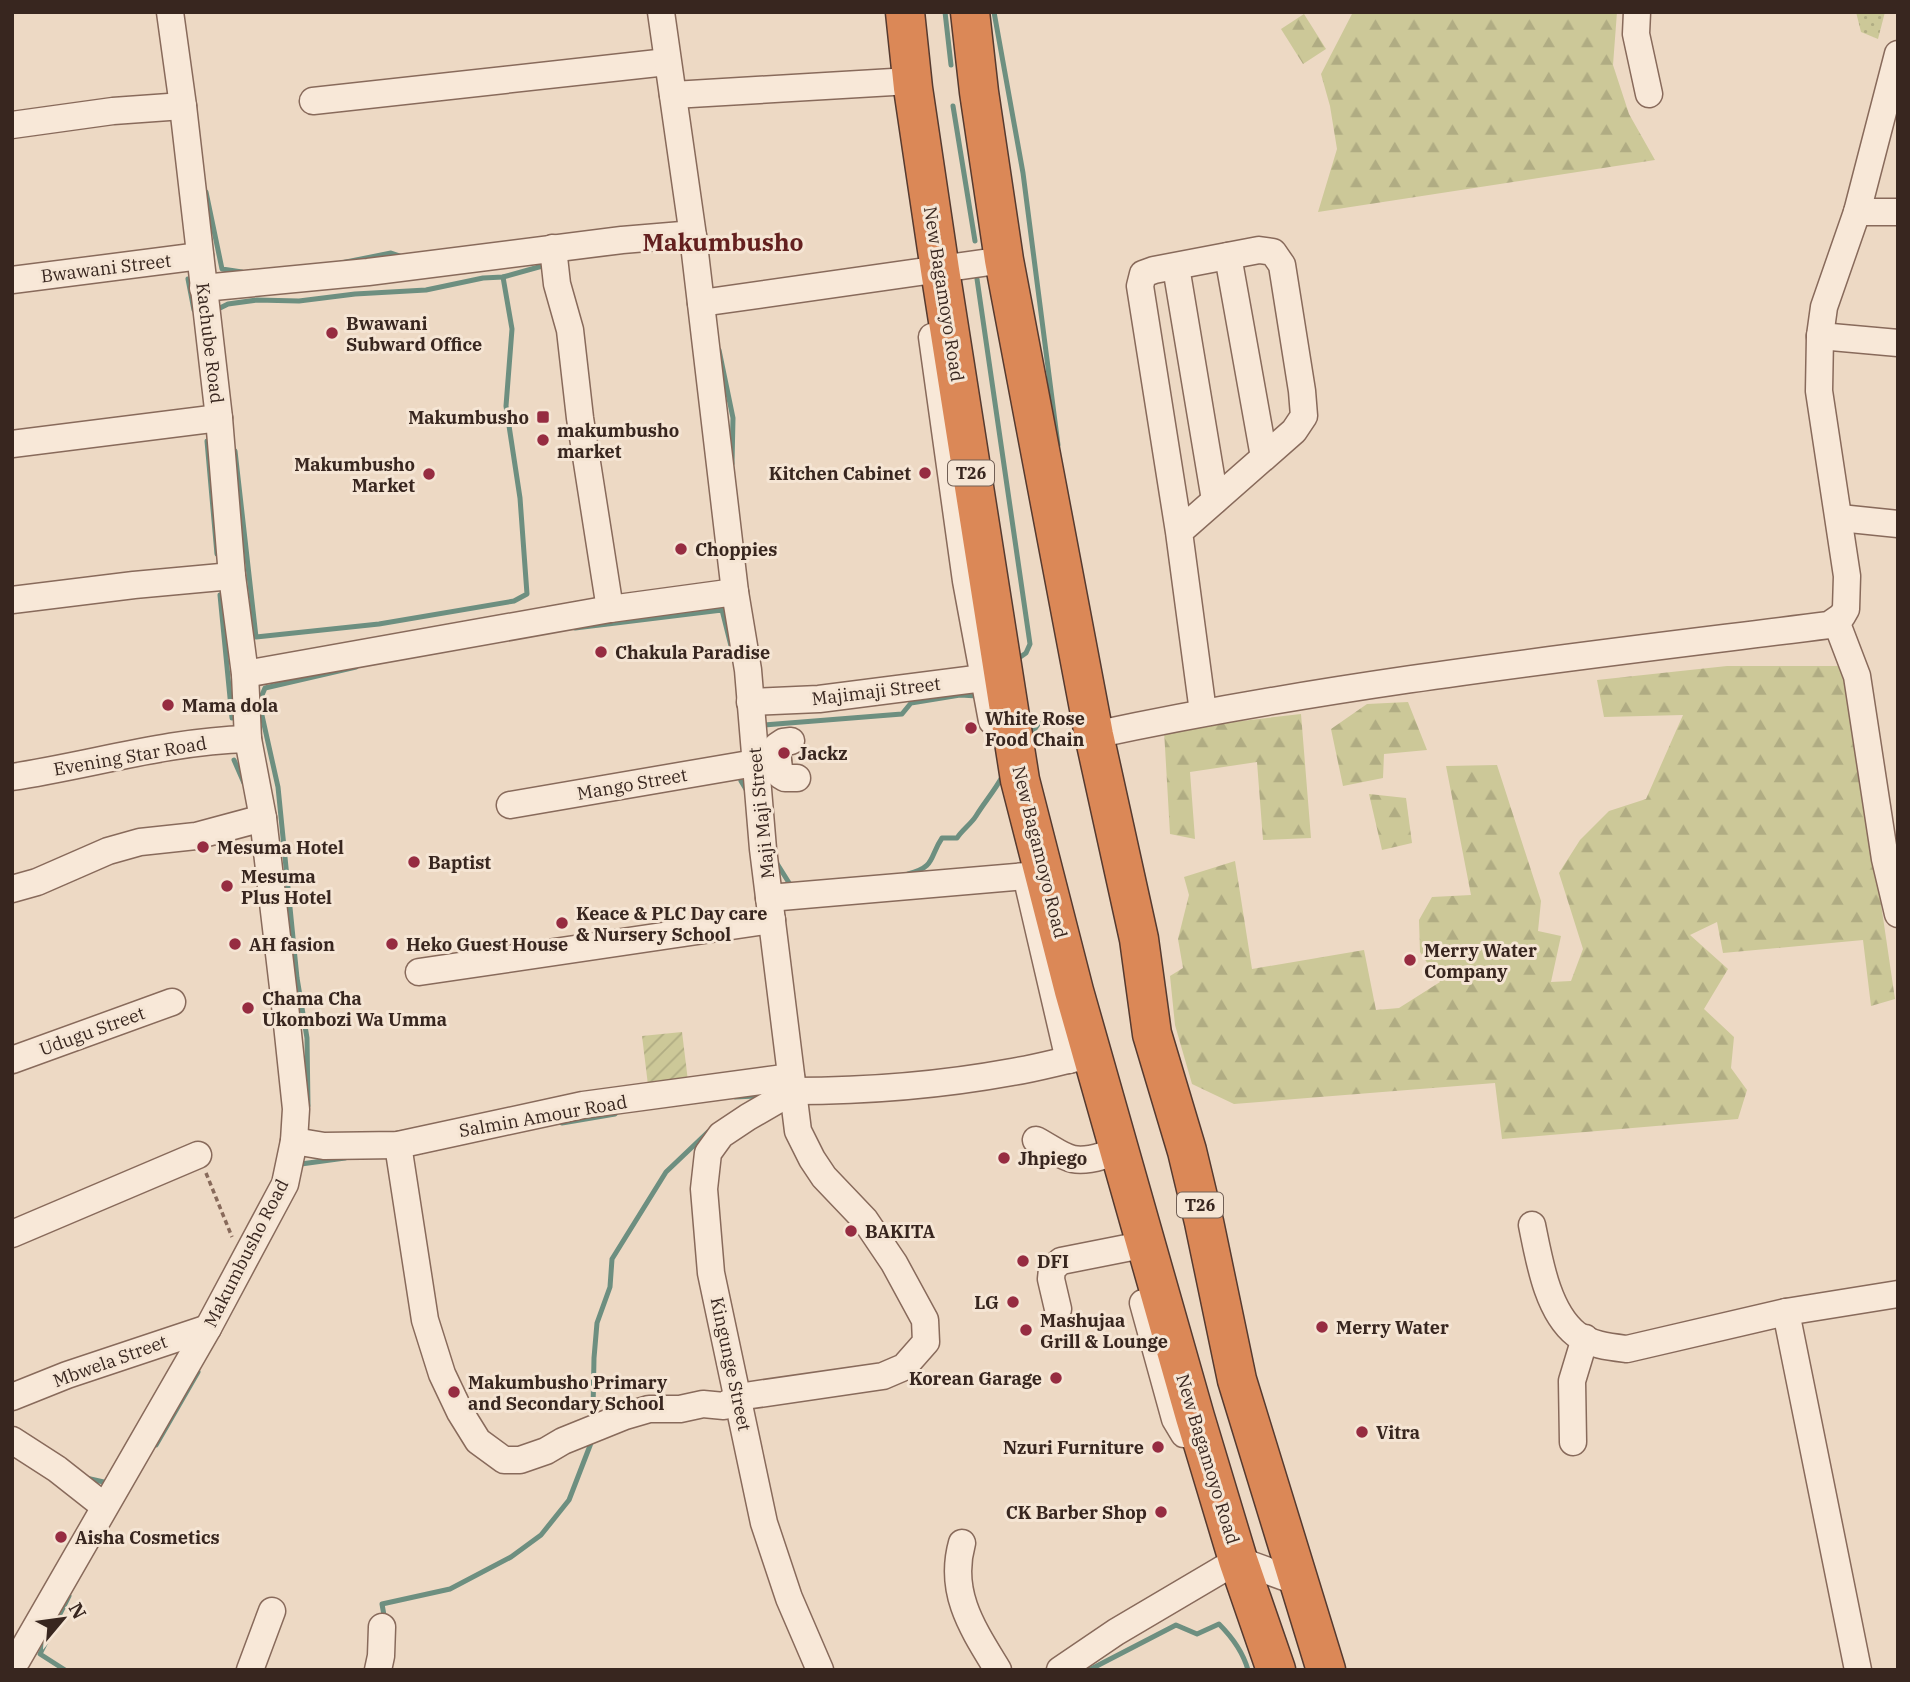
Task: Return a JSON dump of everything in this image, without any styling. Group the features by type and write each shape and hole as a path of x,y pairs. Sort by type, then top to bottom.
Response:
{"highway":[{"name":"New Bagamoyo Road","path":"905,12 931,270 993,677 1020,780 1080,1058 1137,1246 1276,1670"},
{"name":"T26","path":"970,12 1004,260 1094,735 1139,939 1152,1034 1201,1210 1237,1380 1326,1670"}],"street":[{"name":"Kachube Road","path":"170,12 219,418 232,576 245,674"},
{"name":"Maji Maji Street","path":"398,1145 425,1320 442,1374 460,1412 478,1441 504,1460 520,1460 546,1451 563,1441 649,1409 680,1409 703,1404 724,1406 738,1397 883,1376 904,1367 926,1342 925,1320 894,1263 865,1220 824,1177 798,1131 771,909 780,761 751,702 735,593 694,236 661,12"},
{"path":"899,12 923,173 931,270"},
{"path":"1637,12 1636,34 1649,94"},
{"path":"1094,735 1203,712 1595,654 1829,625 1836,621 1846,608 1847,576 1819,391 1820,336 1824,307 1857,212 1898,54"},
{"path":"313,101 667,62"},
{"path":"673,95 910,81"},
{"path":"12,125 113,111 183,106"},
{"path":"1857,212 1898,212"},
{"path":"203,288 368,272 682,234 694,236"},
{"path":"553,248 557,284 569,330 610,609"},
{"path":"1179,532 1294,431 1304,416 1282,265 1273,253 1259,250 1153,270 1143,274 1140,286 1179,532 1203,712"},
{"name":"Bwawani Street","path":"12,280 200,256"},
{"path":"1228,256 1264,457"},
{"path":"701,303 1004,260"},
{"path":"1176,267 1215,500"},
{"path":"1820,336 1898,343"},
{"path":"12,444 219,418"},
{"path":"1840,518 1898,524"},
{"path":"12,600 232,576"},
{"path":"245,674 610,609 735,593"},
{"path":"1836,621 1857,676 1885,859 1898,914"},
{"name":"Makumbusho Road","path":"20,1662 104,1506 208,1328 285,1184 294,1141 296,1109 263,818 248,739 245,674"},
{"path":"993,677 1026,876 1080,1058 1102,1156 1137,1246 1061,1261 1052,1269 1051,1279 1058,1309"},
{"name":"Majimaji Street","path":"751,702 819,699 993,677"},
{"name":"Evening Star Road","path":"12,777 212,740 248,739"},
{"name":"Mango Street","path":"510,805 780,761"},
{"path":"12,889 37,882 108,851 140,842 196,836 263,818"},
{"path":"419,972 771,909 1026,876"},
{"name":"Udugu Street","path":"12,1060 172,1002"},
{"name":"Salmin Amour Road","path":"294,1141 324,1146 398,1145 508,1119 583,1105 792,1084 832,1091 964,1080 1080,1058"},
{"name":"Kingunge Street","path":"792,1084 721,1136 708,1153 704,1189 711,1273 764,1523 789,1598 820,1670"},
{"path":"1036,1140 1068,1158 1082,1162 1102,1156"},
{"path":"12,1234 198,1155"},
{"path":"1532,1225 1544,1278 1561,1318 1577,1335 1602,1346 1627,1349 1786,1312 1898,1294"},
{"path":"1786,1312 1858,1670"},
{"name":"Mbwela Street","path":"12,1396 208,1328"},
{"path":"1573,1442 1572,1381 1585,1338"},
{"path":"12,1440 57,1469 104,1506"},
{"path":"962,1543 957,1561 960,1599 981,1643 998,1670"},
{"path":"1060,1670 1115,1632 1238,1560 1298,1582"},
{"path":"250,1670 272,1611"},
{"path":"378,1670 382,1627"}],"path":[{"path":"198,1155 243,1262"}],"green space":[{"path":"1353,12 1617,12 1613,65 1629,114 1655,160 1318,212 1337,149 1330,106 1321,74"},
{"path":"1856,12 1885,12 1878,39 1861,32"},
{"path":"1304,14 1326,49 1303,64 1281,29"},
{"path":"1727,666 1846,666 1895,999 1871,1006 1863,940 1723,953 1717,922 1690,935 1728,969 1704,1009 1734,1037 1731,1068 1747,1090 1738,1119 1502,1139 1495,1083 1234,1104 1192,1084 1175,1025 1170,976 1183,968 1178,939 1189,895 1184,877 1235,861 1252,969 1364,950 1376,1010 1399,1008 1440,982 1420,952 1419,920 1432,897 1471,895 1446,766 1497,765 1541,901 1538,931 1561,936 1551,982 1571,981 1583,949 1559,873 1580,840 1609,811 1646,799 1683,715 1604,717 1597,680"},
{"path":"1408,702 1427,750 1384,754 1383,778 1343,786 1331,729 1367,704"},
{"path":"1301,714 1311,838 1263,840 1257,762 1190,772 1195,839 1170,834 1164,730"},
{"path":"1369,794 1406,798 1412,843 1382,850"},
{"path":"682,1032 688,1081 648,1085 642,1036"}],"waterway":[{"path":"945,12 951,65"},
{"path":"994,12 1023,173 1058,445"},
{"path":"953,106 975,241"},
{"path":"206,192 222,269 242,272"},
{"path":"341,263 391,253 403,257"},
{"path":"218,313 218,309 228,304 426,290 483,278 503,277 546,265"},
{"path":"235,451 256,637 379,624 514,601 527,594 520,498 506,406 512,329 503,277"},
{"path":"188,279 194,310"},
{"path":"977,279 1030,644 1026,653 1016,660"},
{"path":"719,350 733,418 732,464"},
{"path":"207,441 217,554"},
{"path":"220,595 232,718"},
{"path":"575,628 722,610 732,650"},
{"path":"308,1106 307,1038 297,978 278,787 259,702 265,688 356,667"},
{"path":"764,725 902,714 911,703 960,695 978,696"},
{"path":"1029,737 1039,723"},
{"path":"234,760 244,783"},
{"path":"908,874 928,865 942,838 957,838 974,819 1002,777"},
{"path":"741,781 747,791"},
{"path":"776,862 791,886"},
{"path":"735,1097 767,1093"},
{"path":"562,1123 615,1114"},
{"path":"595,1419 594,1358 597,1323 610,1287 612,1259 666,1172 708,1132"},
{"path":"299,1169 301,1164 345,1158"},
{"path":"156,1445 198,1372"},
{"path":"385,1621 382,1604 450,1589 511,1557 541,1535 569,1500 591,1443"},
{"path":"86,1478 108,1483 110,1481"},
{"path":"65,1670 40,1654 69,1596"},
{"path":"1089,1670 1176,1625 1197,1634 1219,1624 1236,1645 1248,1670"}],"place":[{"name":"Bwawani Subward Office","path":"332,333"},
{"name":"Makumbusho","path":"543,417"},
{"name":"makumbusho market","path":"543,440"},
{"name":"Kitchen Cabinet","path":"925,473"},
{"name":"Makumbusho Market","path":"429,474"},
{"name":"Choppies","path":"681,549"},
{"name":"Chakula Paradise","path":"601,652"},
{"name":"Mama dola","path":"168,705"},
{"name":"White Rose Food Chain","path":"971,728"},
{"name":"Jackz","path":"784,753"},
{"name":"Mesuma Hotel","path":"203,847"},
{"name":"Baptist","path":"414,862"},
{"name":"Mesuma Plus Hotel","path":"227,886"},
{"name":"Keace & PLC Day care & Nursery School","path":"562,923"},
{"name":"AH fasion","path":"235,944"},
{"name":"Heko Guest House","path":"392,944"},
{"name":"Merry Water Company","path":"1410,960"},
{"name":"Chama Cha Ukombozi Wa Umma","path":"248,1008"},
{"name":"Jhpiego","path":"1004,1158"},
{"name":"BAKITA","path":"851,1231"},
{"name":"DFI","path":"1023,1261"},
{"name":"LG","path":"1013,1302"},
{"name":"Merry Water","path":"1322,1327"},
{"name":"Mashujaa Grill & Lounge","path":"1026,1330"},
{"name":"Korean Garage","path":"1056,1378"},
{"name":"Makumbusho Primary and Secondary School","path":"454,1392"},
{"name":"Vitra","path":"1362,1432"},
{"name":"Nzuri Furniture","path":"1158,1447"},
{"name":"CK Barber Shop","path":"1161,1512"},
{"name":"Aisha Cosmetics","path":"61,1537"}],"district":[{"name":"Makumbusho","path":"723,242"}]}
